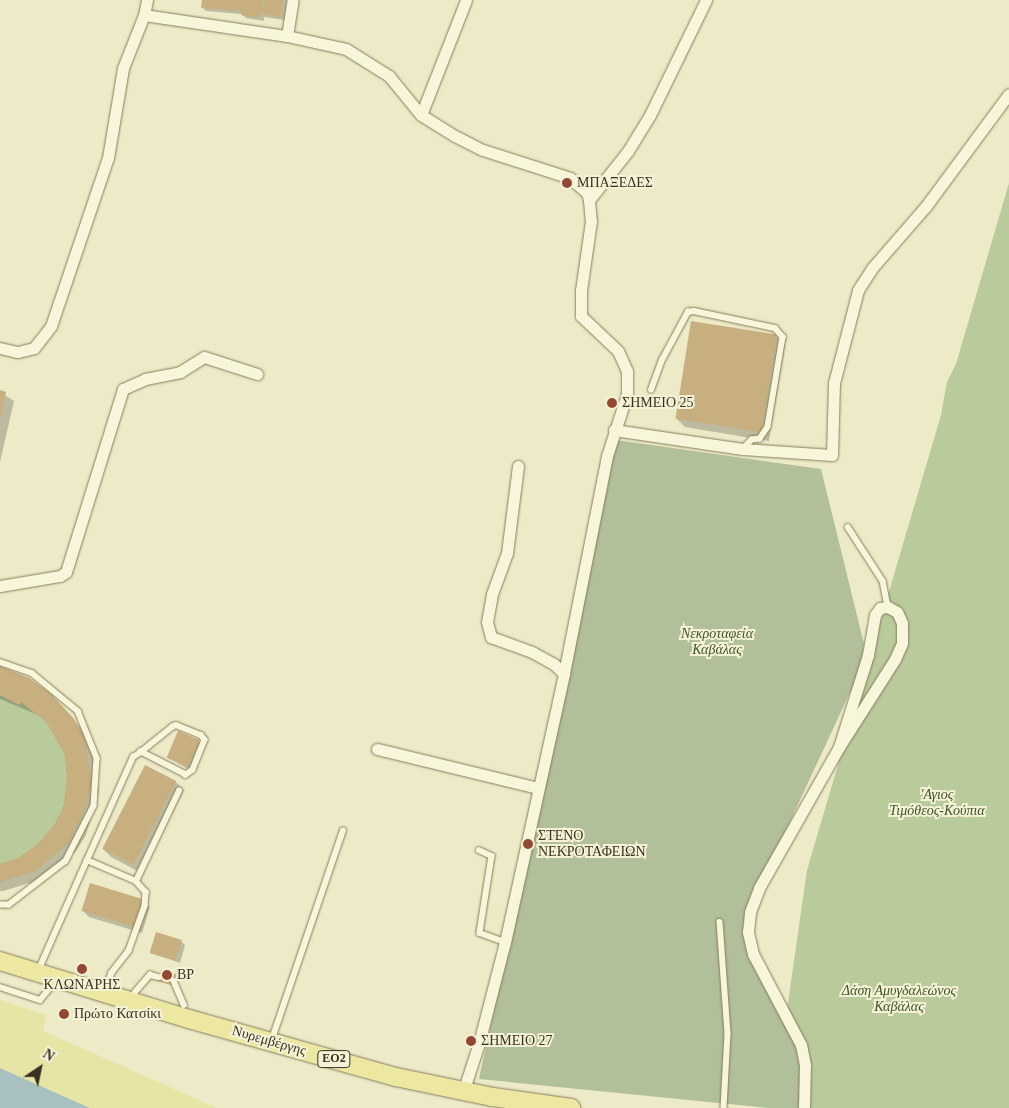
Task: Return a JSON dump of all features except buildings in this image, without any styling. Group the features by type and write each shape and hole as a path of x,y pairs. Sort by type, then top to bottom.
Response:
{"main road":[{"name":"Νυρεμβέργης","path":"0,961 271,1042 463,1092 571,1108"}],"street":[{"path":"0,348 18,352 34,348 51,326 108,158 123,68 144,15 147,0"},
{"path":"287,36 293,0"},
{"path":"421,115 466,0"},
{"path":"589,200 628,151 650,116 706,0"},
{"path":"144,15 287,36 334,46 365,59 389,76 421,115 484,150 570,178 587,193 591,221 581,316 618,352 627,371 627,394 614,430 564,674 505,942 479,1043 463,1092"},
{"path":"614,430 743,449 832,455 834,383 858,290 872,267 926,206 1009,94"},
{"path":"0,586 60,576 66,572 123,390 145,379 180,372 204,357 257,374"},
{"path":"518,466 507,553 492,594 490,636 532,652 554,664 564,674"},
{"path":"804,1108 805,1065 801,1046 753,954 748,932 750,912 759,888 839,747 878,689 902,643 902,624 897,612 888,607 880,608 876,615 868,655 839,747"},
{"path":"377,749 538,788"}],"lane":[{"path":"650,390 666,352 688,312 694,311 775,328 783,338 768,427 760,439 752,440 743,449"},
{"path":"848,527 883,581 888,607"},
{"path":"0,662 32,673 78,711 97,758 94,806 66,860 9,905 0,905"},
{"path":"38,972 128,766 141,752 176,726 202,736 205,740 193,770 186,774 141,752"},
{"path":"136,881 179,791"},
{"path":"271,1042 343,830"},
{"path":"479,850 492,856 480,933 505,942"},
{"path":"87,860 136,881 146,892 145,906 129,951 112,973 105,993"},
{"path":"720,922 728,1034 724,1108"},
{"path":"135,992 150,974 159,977"},
{"path":"0,987 40,1000 58,979"},
{"path":"174,981 184,1005"}],"green space":[{"name":"'Αγιος Τιμόθεος-Κούπια","path":"1009,183 1009,1108 773,1108 807,870 941,415 947,382 956,364"},
{"name":"Νεκροταφεία Καβάλας","path":"616,440 821,469 864,644 859,673 754,899 744,933 804,1058 799,1108 770,1108 479,1079"},
{"path":"0,666 29,678 51,694 74,719 84,737 91,782 86,806 68,843 35,871 0,882"}],"sand":[{"path":"0,1000 46,1015 43,1031 217,1108 90,1108 0,1068"}],"water":[{"path":"0,1068 90,1108 0,1108"}],"place":[{"name":"ΜΠΑΞΕΔΕΣ","path":"567,183"},
{"name":"ΣΗΜΕΙΟ 25","path":"612,403"},
{"name":"ΣΤΕΝΟ ΝΕΚΡΟΤΑΦΕΙΩΝ","path":"528,844"},
{"name":"ΚΛΩΝΑΡΗΣ","path":"82,969"},
{"name":"BP","path":"167,975"},
{"name":"Πρώτο Κατσίκι","path":"64,1014"},
{"name":"ΣΗΜΕΙΟ 27","path":"471,1041"}],"park label":[{"name":"Δάση Αμυγδαλεώνος Καβάλας","path":"899,1000"}]}
